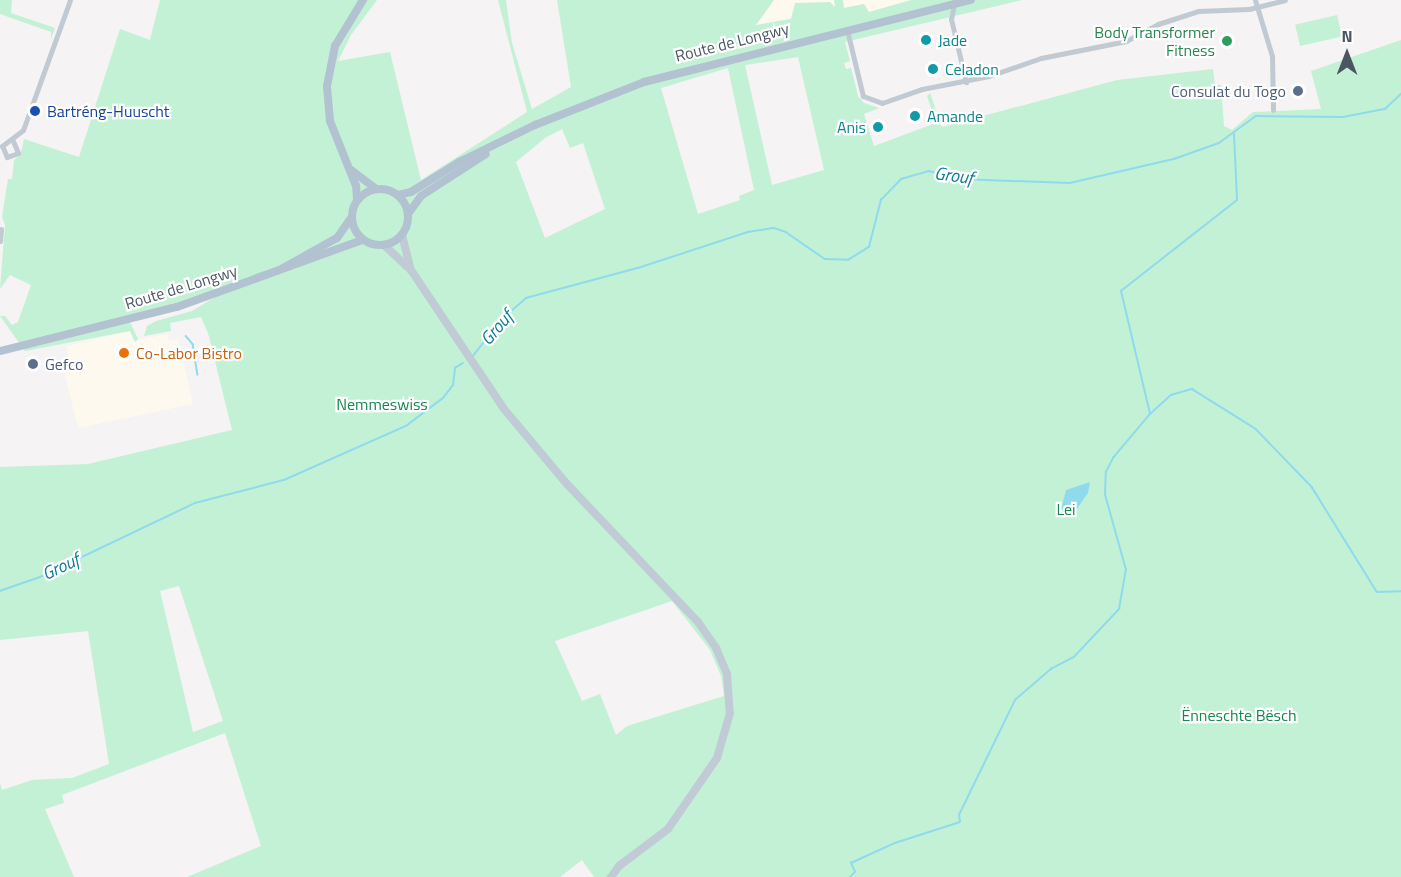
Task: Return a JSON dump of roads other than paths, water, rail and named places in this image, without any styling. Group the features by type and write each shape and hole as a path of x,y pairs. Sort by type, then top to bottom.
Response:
{"main road":[{"path":"363,0 335,46 327,86 330,121 349,168 357,200 351,218 362,240 384,245 411,270 504,409 567,484 698,622 716,648 727,674 730,713 717,759 668,829 619,866 611,877"},
{"name":"Route de Longwy","path":"398,195 411,192 509,138 644,81 971,0"},
{"name":"Route de Longwy","path":"408,214 421,196 509,138"},
{"path":"349,168 376,189 398,195 408,214 402,235 411,270"},
{"path":"357,200 376,189"},
{"name":"Route de Longwy","path":"282,268 337,238 351,218"},
{"path":"384,245 402,235"},
{"name":"Route de Longwy","path":"0,351 177,307 362,240"}],"street":[{"path":"13,141 23,130 70,0"},
{"path":"1255,0 1272,56 1273,110"},
{"path":"847,29 861,90 868,101 882,103 922,89 966,82 1041,58 1132,40 1158,24 1192,13 1257,7 1285,0"},
{"path":"954,4 951,19 966,82"},
{"path":"0,241 1,229"}],"water":[{"path":"1090,482 1088,493 1074,513 1061,509 1066,490"}],"waterway":[{"name":"Grouf","path":"473,356 501,320 526,298 638,268 748,232 774,228 786,232 825,259 848,260 869,247 881,200 901,179 929,171 960,179 1070,183 1174,159 1219,143 1256,116 1343,117 1385,109 1401,94"},
{"path":"850,877 855,872 851,863 895,843 960,822 959,815 1015,700 1051,669 1074,657 1119,609 1126,570 1105,495 1106,472 1113,458 1150,414 1121,291 1237,200 1234,133"},
{"path":"186,336 193,344 198,375"},
{"name":"Grouf","path":"0,591 40,577 195,503 284,480 406,426 443,398 453,385 455,368 463,363"},
{"path":"1150,414 1171,395 1192,389 1256,429 1312,487 1377,592 1401,591"}],"place":[{"name":"Jade","path":"926,40"},
{"name":"Body Transformer Fitness","path":"1227,41"},
{"name":"Celadon","path":"933,69"},
{"name":"Consulat du Togo","path":"1298,91"},
{"name":"Bartréng-Huuscht","path":"35,111"},
{"name":"Amande","path":"915,116"},
{"name":"Anis","path":"878,127"},
{"name":"Co-Labor Bistro","path":"124,353"},
{"name":"Gefco","path":"33,364"}],"park label":[{"name":"Nemmeswiss","path":"382,404"},
{"name":"Lei","path":"1066,509"},
{"name":"Ënneschte Bësch","path":"1239,715"}]}
